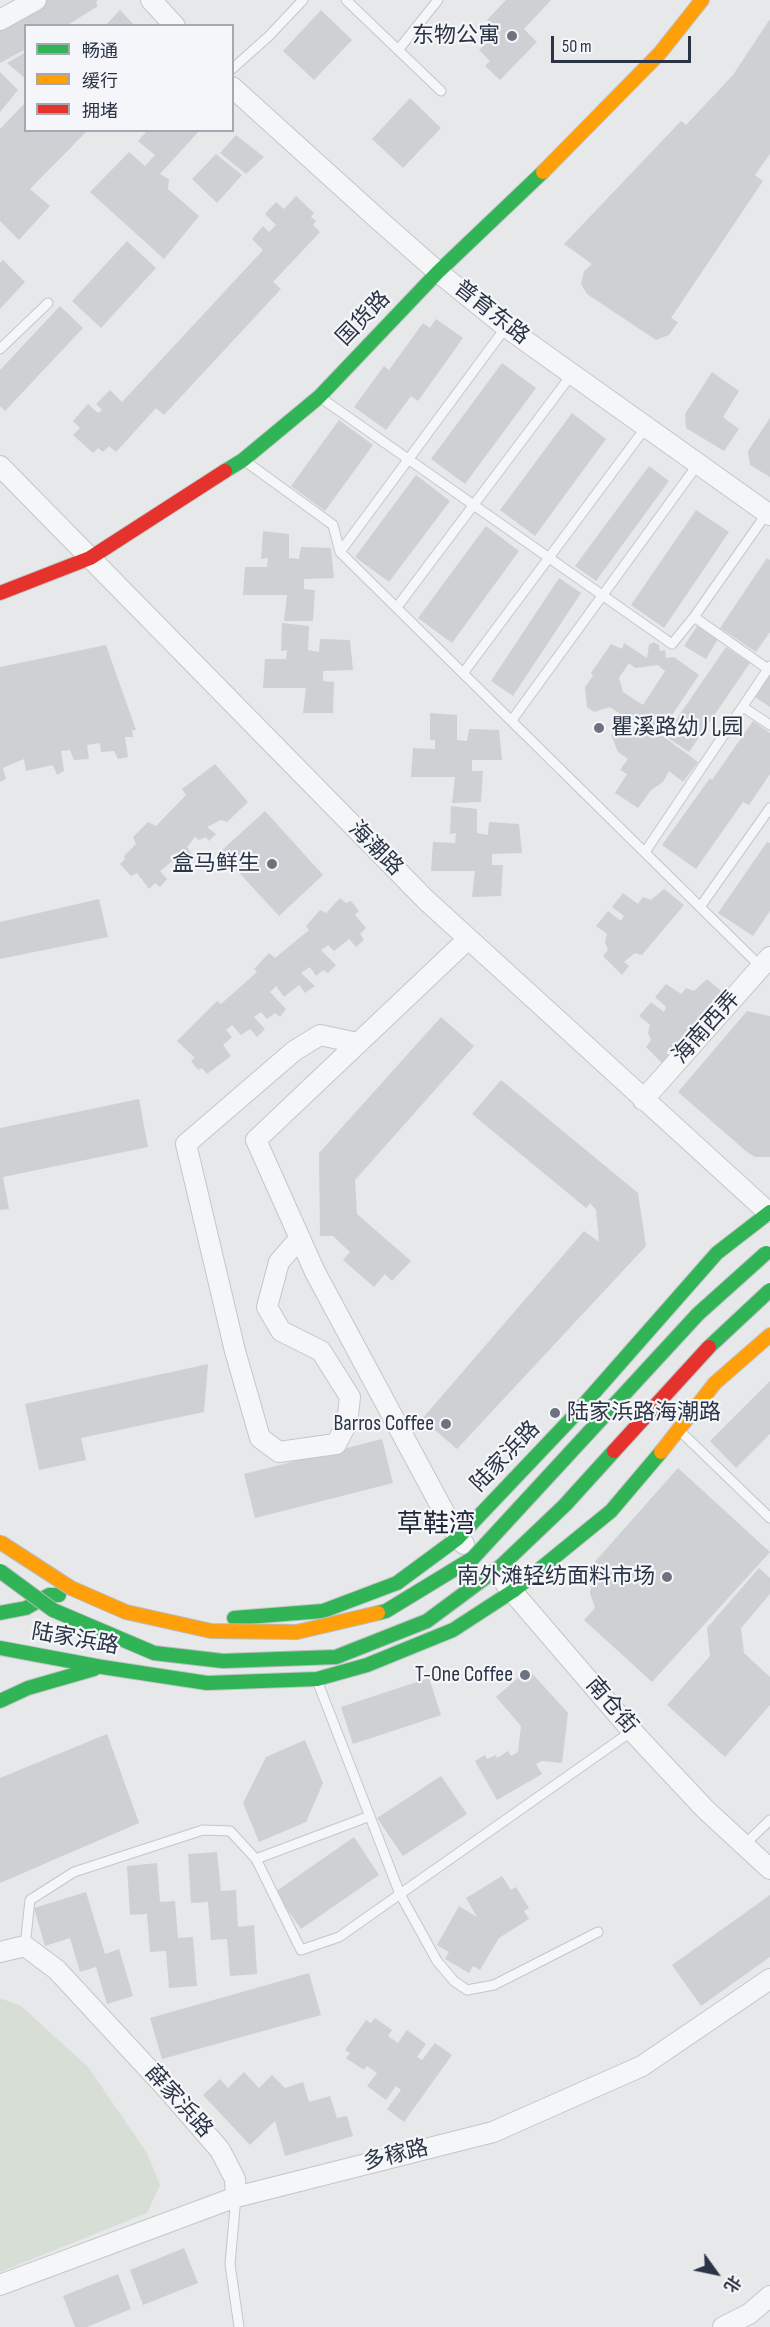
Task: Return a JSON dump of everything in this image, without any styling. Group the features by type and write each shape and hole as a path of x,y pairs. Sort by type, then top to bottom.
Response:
{"main road":[{"name":"国货路","path":"0,593 90,558 243,460 319,397 438,272 579,136 660,53 702,0"},
{"name":"陆家浜路","path":"0,1613 26,1608 49,1595 83,1593 154,1610 224,1619 323,1611 397,1582 458,1538 571,1419 717,1253 769,1212"},
{"path":"0,1542 70,1588 126,1612 211,1631 297,1632 386,1611 473,1558 698,1314 766,1253"},
{"path":"0,1571 53,1610 154,1653 223,1661 336,1657 427,1621 501,1566 565,1505 705,1351 770,1290"},
{"name":"陆家浜路","path":"0,1648 207,1683 317,1679 367,1665 453,1630 513,1591 611,1511 680,1430 715,1383 770,1335"},
{"path":"0,1701 28,1688 102,1667"}],"street":[{"path":"0,20 36,0"},
{"path":"151,0 173,24"},
{"name":"普育东路","path":"234,89 438,272 506,327 768,514"},
{"name":"海潮路","path":"0,466 426,900 643,1100 769,1212"},
{"path":"300,1238 279,1262 267,1307 281,1330 321,1351 350,1397 347,1423 336,1444 279,1452 260,1438 235,1351 186,1144 294,1051 320,1035 357,1043 468,939"},
{"name":"海南西弄","path":"643,1100 765,962"},
{"name":"南仓街","path":"357,1043 255,1140 315,1272 458,1538 513,1591 632,1731 705,1809 770,1869"},
{"path":"0,1952 25,1946"},
{"name":"薛家浜路","path":"25,1946 57,1970 220,2150 235,2179 236,2197"},
{"name":"多稼路","path":"0,2285 236,2197 493,2132 642,2066 770,1979"},
{"path":"724,2327 749,2314 770,2296"}],"lane":[{"path":"234,67 269,36 303,0"},
{"path":"346,0 441,91"},
{"path":"398,50 438,0"},
{"path":"0,349 48,303"},
{"path":"340,552 506,327"},
{"path":"398,607 572,374"},
{"path":"319,397 672,644 768,514"},
{"path":"464,672 646,427"},
{"path":"243,460 333,525 340,552 700,907 765,962"},
{"path":"512,720 699,464"},
{"path":"645,852 769,668 694,617"},
{"path":"743,707 770,725"},
{"path":"700,907 770,808"},
{"path":"680,1430 770,1518"},
{"path":"317,1679 400,1894 437,1961 454,1981 467,1990 494,1985 598,1932"},
{"path":"25,1946 30,1900 74,1872 203,1830 230,1831 256,1859 302,1950 339,1937 632,1731"},
{"path":"256,1859 370,1816"},
{"path":"744,1845 770,1820"},
{"name":"薛家浜路","path":"236,2197 230,2264 239,2327"}],"shaded area":[{"path":"0,1998 21,2006 88,2067 147,2153 160,2185 147,2213 0,2272"}],"building":[{"path":"43,0 98,0 96,2 98,6 69,24 24,24 24,50 0,63 0,25"},
{"name":"东物公寓","path":"506,0 551,0 524,29 537,42 500,80 485,66 490,61 479,50 498,31 487,20"},
{"path":"120,10 133,24 107,24"},
{"path":"321,10 352,40 314,80 283,51"},
{"path":"770,19 770,154 755,175 763,181 671,318 678,322 669,335 656,340 587,294 581,284 584,271 592,264 564,244 681,121 686,125 733,75"},
{"path":"24,53 24,77 7,63"},
{"path":"0,72 18,90 0,112"},
{"path":"410,98 441,128 403,168 372,139"},
{"path":"24,104 24,132 86,132 30,189 50,206 19,240 0,221 0,129"},
{"path":"146,132 198,132 160,174 169,179 168,189 199,216 164,259 90,192 129,152 145,166 155,155 138,141"},
{"path":"236,135 264,157 246,174 220,153"},
{"path":"216,154 242,175 217,203 192,179"},
{"path":"296,196 314,213 311,217 316,221 313,225 320,232 273,282 281,289 164,415 156,408 116,452 109,446 103,452 98,448 93,453 73,435 80,428 73,421 88,404 98,413 102,410 96,404 110,390 122,402 263,250 252,239 263,226 269,232 276,225 265,214 276,202 284,209"},
{"path":"127,241 156,268 101,328 72,301"},
{"path":"3,260 25,282 0,309 0,263"},
{"path":"60,306 83,328 5,411 0,406 0,370"},
{"path":"436,319 463,338 418,401 411,396 386,430 354,407 384,366 389,370 423,323 430,328"},
{"path":"502,363 536,388 465,484 431,459"},
{"path":"712,372 739,391 723,417 739,429 724,451 686,428 685,414"},
{"path":"572,413 606,439 535,536 500,510"},
{"path":"770,418 770,477 750,465 748,451"},
{"path":"339,420 373,445 325,511 291,486"},
{"path":"649,466 669,481 596,581 575,566"},
{"path":"416,475 450,501 389,582 355,557"},
{"path":"696,510 729,532 664,628 631,605"},
{"path":"486,526 519,551 452,643 418,618"},
{"path":"263,531 289,534 289,558 299,559 301,547 331,548 334,578 304,579 304,589 315,590 313,621 284,621 287,595 243,595 245,567 267,567 268,558 261,559"},
{"path":"767,558 770,560 770,632 756,652 720,628"},
{"path":"559,578 581,593 513,696 491,681"},
{"path":"282,623 309,626 308,650 319,652 320,639 350,640 353,670 323,671 323,681 334,682 333,713 303,713 306,688 263,688 265,659 286,659 287,650 281,651"},
{"path":"697,626 718,639 706,659 684,646"},
{"path":"654,642 659,645 660,651 665,650 666,658 674,657 699,675 666,724 655,729 637,718 633,723 610,707 594,712 587,707 585,687 593,676 591,673 611,644 622,649 624,643 647,658 649,645","holes":["629,663 635,668 658,665 665,671 643,705 623,692 619,678"]},
{"path":"106,645 136,730 132,730 133,737 125,737 128,757 118,759 114,751 101,752 100,743 87,745 89,759 74,760 70,750 61,751 64,771 57,775 53,765 26,771 24,759 3,768 6,779 0,782 0,667"},
{"path":"726,647 750,663 689,752 665,736"},
{"path":"770,675 770,707 755,697"},
{"path":"430,713 457,715 457,740 467,741 469,729 499,730 502,760 472,760 472,771 483,771 481,802 452,803 455,777 411,777 413,748 435,749 435,740 430,740"},
{"path":"753,721 770,733 770,774 749,805 743,802 696,869 662,845 710,778 712,780"},
{"path":"649,726 698,762 683,782 669,771 663,782 651,790 638,808 615,793 627,774 620,770 628,759 618,752 611,735 628,737 635,729 639,732"},
{"path":"215,764 248,802 227,822 221,820 207,827 216,834 209,841 206,837 199,840 195,837 187,847 193,856 188,859 182,853 160,871 167,879 160,887 155,883 149,889 137,873 131,876 120,864 125,859 124,856 136,844 133,837 148,822 156,826 186,795 182,789"},
{"path":"451,806 477,809 477,833 488,835 489,822 519,824 522,853 492,854 492,865 503,865 501,896 472,897 475,871 431,871 433,842 455,843 456,833 450,834"},
{"name":"盒马鲜生","path":"265,811 323,875 279,916 220,852"},
{"path":"767,842 770,843 770,911 753,936 718,913"},
{"path":"664,889 684,905 642,955 635,953 624,962 629,966 622,975 603,956 608,950 605,942 607,934 596,926 608,911 621,921 624,916 612,907 623,893 638,904 643,897 651,900"},
{"path":"340,898 346,903 351,901 359,911 355,915 366,928 360,934 364,940 356,947 349,939 334,951 328,945 321,950 336,965 328,973 323,970 316,976 310,967 301,973 315,986 305,993 299,985 284,997 276,986 270,992 286,1009 280,1017 275,1013 267,1019 261,1012 254,1017 265,1029 257,1037 250,1029 241,1035 232,1025 226,1030 232,1037 223,1045 231,1056 207,1074 202,1068 198,1070 191,1061 195,1058 177,1041 217,1001 221,1004 257,972 254,969 269,953 275,958 309,930 306,926 320,910 326,913"},
{"path":"99,899 108,937 0,959 0,922"},
{"path":"707,979 726,995 684,1046 678,1044 666,1053 672,1057 665,1066 646,1047 651,1040 648,1033 650,1025 639,1016 651,1002 664,1012 666,1007 655,997 666,984 681,994 686,988 694,991"},
{"path":"747,1011 770,1016 770,1157 755,1157 747,1152 678,1092"},
{"path":"441,1017 474,1046 355,1180 357,1214 411,1261 392,1281 385,1274 374,1287 343,1260 350,1252 333,1236 320,1236 319,1153"},
{"path":"501,1080 638,1193 646,1246 457,1449 422,1419 584,1231 599,1242 596,1210 590,1203 586,1208 472,1114"},
{"path":"139,1099 148,1147 3,1177 9,1209 0,1210 0,1128"},
{"path":"208,1364 204,1412 81,1438 86,1460 39,1470 25,1404"},
{"path":"770,1381 770,1434 736,1468 710,1441"},
{"path":"382,1439 393,1483 255,1518 244,1474"},
{"name":"南外滩轻纺面料市场","path":"678,1468 770,1552 652,1682 584,1620 595,1608 590,1593 592,1581 584,1574"},
{"path":"759,1568 770,1578 770,1594 741,1628 744,1653 770,1677 770,1705 725,1757 667,1705 710,1656 707,1628"},
{"path":"528,1669 568,1713 562,1763 542,1761 536,1764 542,1774 497,1800 475,1761 485,1755 487,1759 496,1755 497,1758 508,1751 511,1756 518,1752 521,1726 496,1697"},
{"path":"429,1678 441,1715 353,1744 341,1707"},
{"path":"107,1734 139,1823 0,1883 0,1778"},
{"path":"305,1740 323,1783 306,1822 259,1842 243,1803 266,1757"},
{"path":"441,1776 467,1814 403,1856 377,1818"},
{"path":"354,1837 379,1875 301,1929 275,1892"},
{"path":"217,1852 221,1891 236,1890 238,1927 254,1925 257,1974 230,1976 227,1939 211,1940 208,1902 191,1903 188,1854"},
{"path":"157,1863 160,1902 175,1901 178,1938 193,1937 197,1986 169,1988 166,1951 150,1952 147,1914 130,1915 127,1866"},
{"path":"502,1876 511,1890 516,1887 529,1908 524,1911 529,1919 499,1938 480,1970 473,1966 469,1973 445,1959 449,1952 437,1945 459,1906 477,1917 466,1898"},
{"path":"86,1892 105,1954 119,1949 133,1996 107,2004 96,1967 80,1972 70,1938 45,1946 34,1908"},
{"path":"770,1895 770,1957 701,2006 672,1965"},
{"path":"309,1973 321,2015 162,2059 150,2018"},
{"path":"375,2018 392,2030 388,2036 398,2043 407,2030 426,2044 417,2057 422,2060 435,2043 452,2055 404,2122 387,2109 401,2090 396,2086 386,2100 367,2086 377,2073 367,2066 364,2070 346,2058 350,2053 345,2050 366,2020 371,2023"},
{"path":"244,2072 259,2088 272,2075 285,2088 303,2082 309,2102 330,2096 337,2118 347,2116 353,2136 285,2156 275,2121 250,2145 203,2095 220,2079 228,2088"},
{"path":"184,2248 198,2283 143,2305 130,2270"},
{"path":"118,2274 131,2309 87,2327 75,2327 63,2296"}],"traffic: fast":[{"path":"225,471 243,460 319,397 438,272 543,172"},
{"path":"234,1618 323,1611 397,1583 458,1538 571,1419 717,1253 770,1212"},
{"path":"378,1613 386,1611 473,1558 698,1314 766,1253"},
{"path":"709,1347 770,1290"},
{"path":"0,1571 53,1610 154,1653 223,1661 336,1657 427,1621 501,1566 565,1505 614,1451"},
{"path":"0,1648 207,1683 317,1679 367,1665 453,1630 513,1591 611,1511 661,1452"},
{"path":"0,1613 26,1608 49,1595 59,1595"},
{"path":"0,1701 28,1688 94,1669"}],"traffic: slow":[{"path":"543,172 660,53 702,0"},
{"path":"661,1452 715,1383 770,1335"},
{"path":"0,1542 71,1588 126,1612 211,1631 297,1632 378,1613"}],"traffic: jam":[{"path":"0,593 90,558 225,471"},
{"path":"614,1451 709,1347"}],"place":[{"name":"东物公寓","path":"512,36"},
{"name":"瞿溪路幼儿园","path":"599,728"},
{"name":"盒马鲜生","path":"272,864"},
{"name":"陆家浜路海潮路","path":"555,1413"},
{"name":"Barros Coffee","path":"446,1424"},
{"name":"南外滩轻纺面料市场","path":"667,1577"},
{"name":"T-One Coffee","path":"525,1675"}],"district":[{"name":"草鞋湾","path":"436,1525"}]}
